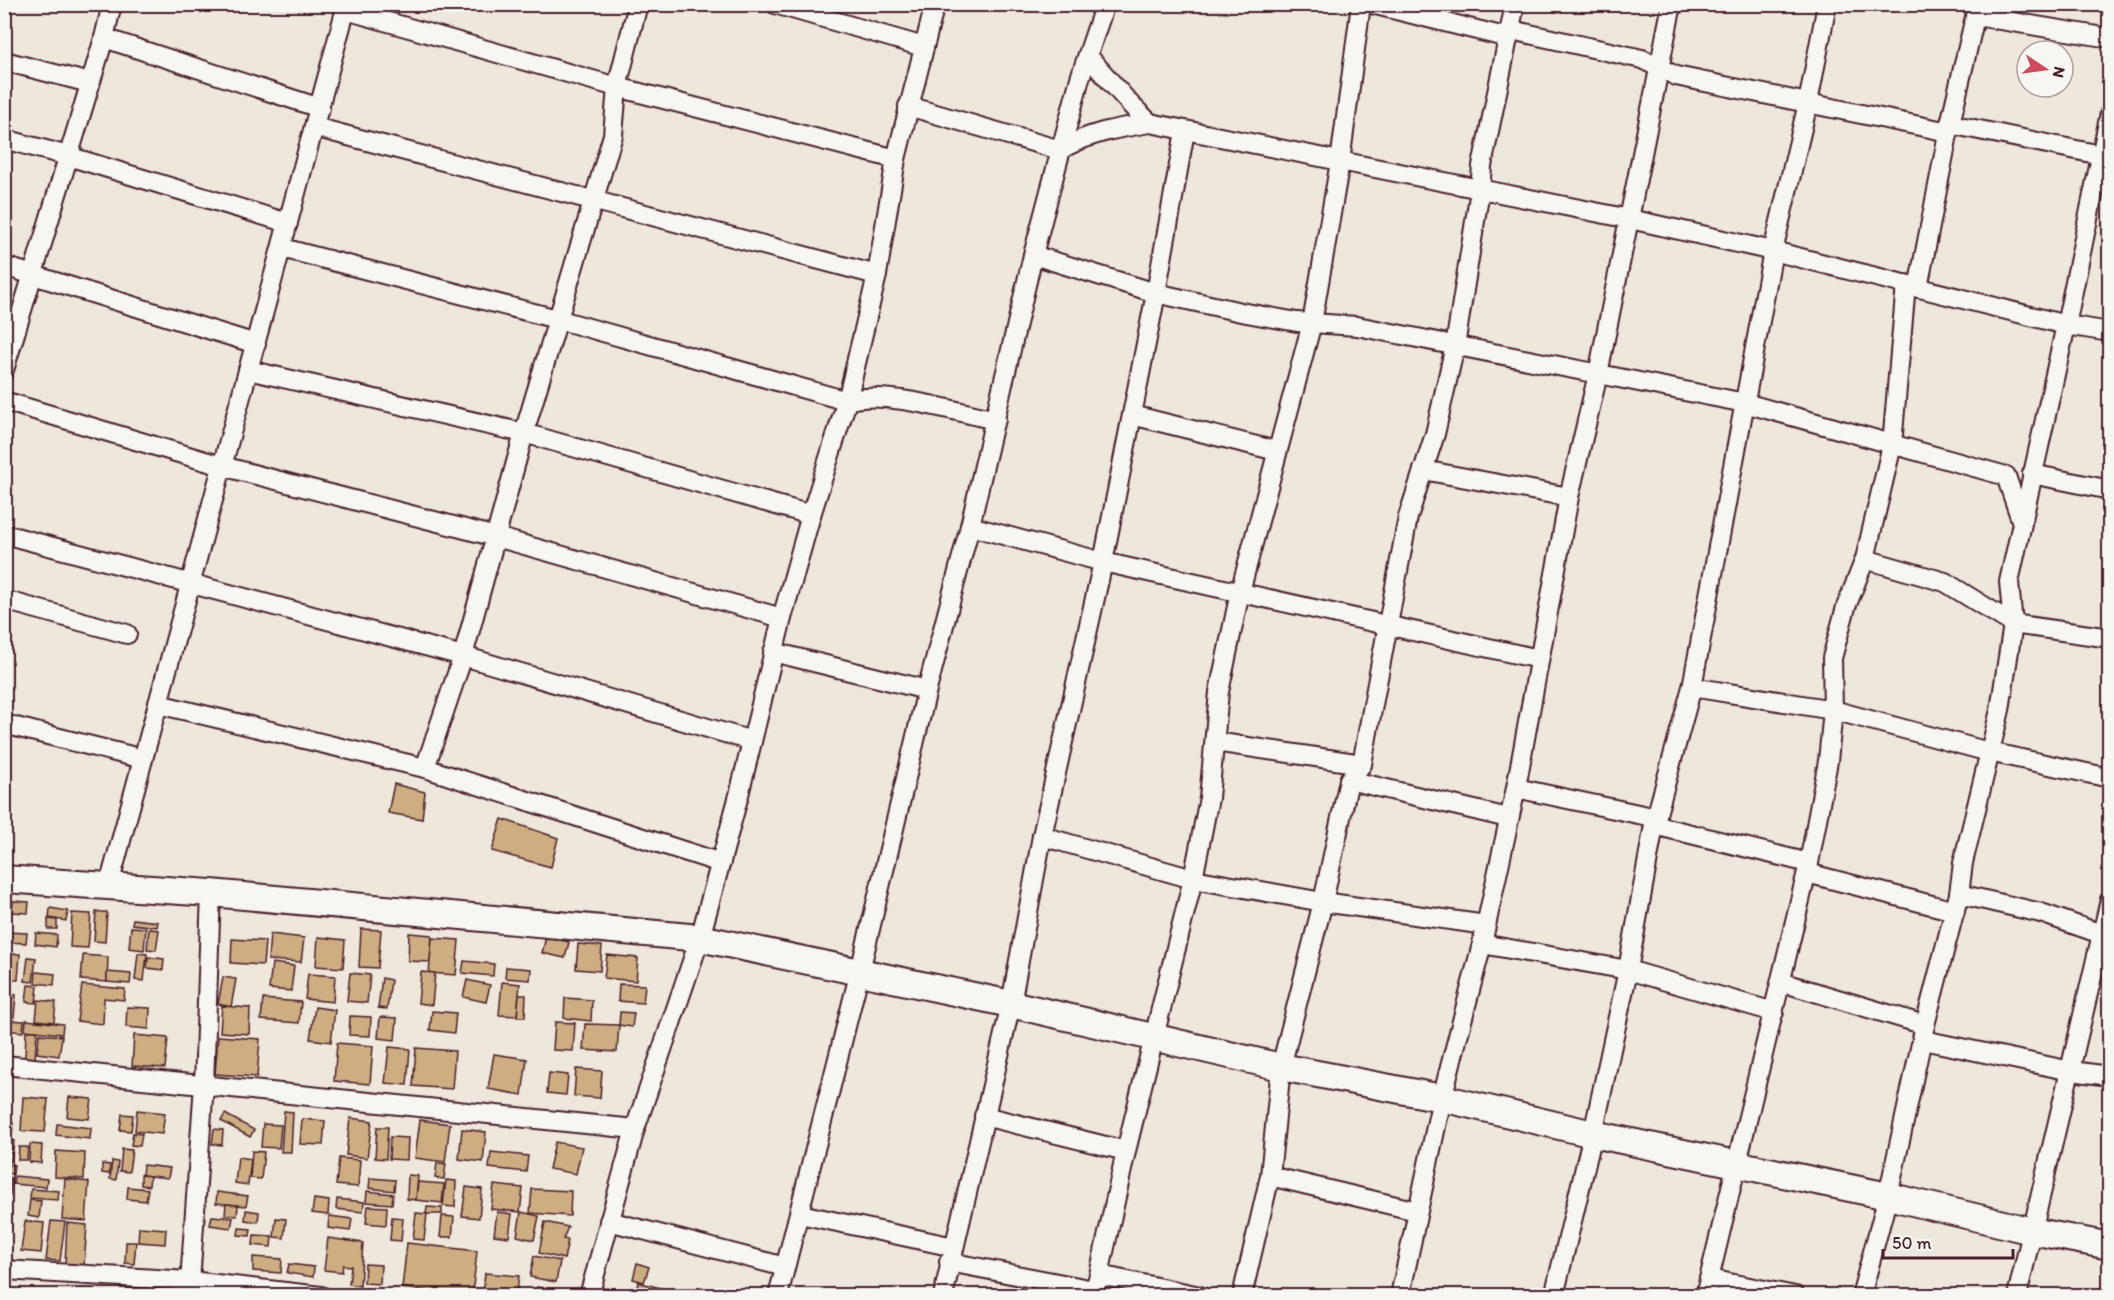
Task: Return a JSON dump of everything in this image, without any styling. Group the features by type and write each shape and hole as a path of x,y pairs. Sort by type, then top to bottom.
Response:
{"street":[{"path":"4,370 104,38 112,4"},
{"path":"425,768 463,656 524,433 613,135 617,87 638,4"},
{"path":"775,4 924,47"},
{"path":"589,1296 635,1129 700,938 782,618 847,400 877,275 896,159 935,4"},
{"path":"778,1296 996,420 1033,255 1080,78 1105,4"},
{"path":"1095,1287 1193,879 1209,798 1219,692 1240,592 1312,323 1340,162 1361,4"},
{"path":"1372,4 1510,34 1642,59 1676,76 1808,103 1950,128 2103,163"},
{"path":"1242,1296 1270,1176 1281,1067 1323,902 1349,780 1362,764 1408,517 1435,434 1455,346 1482,166 1515,4"},
{"path":"1400,1296 1442,1098 1482,944 1516,788 1569,498 1598,374 1672,4"},
{"path":"1554,1296 1593,1134 1628,970 1655,822 1692,687 1773,251 1808,103 1827,4"},
{"path":"109,885 346,7 617,87 896,159"},
{"path":"1795,1296 1707,1287 1808,868 1828,761 1833,710 1832,658 1846,607 1866,559 1892,445 1912,286 1977,10 2109,38"},
{"path":"104,38 320,108"},
{"path":"1088,56 1150,123"},
{"path":"4,61 90,83"},
{"path":"908,106 1060,150 1079,139 1101,132 1150,123 1630,219 1773,251 2066,325 2109,332"},
{"path":"1861,1296 1888,1196 2000,711 2013,624 2009,582 2103,163 2109,113"},
{"path":"314,127 877,275"},
{"path":"943,1296 1011,1004 1042,836 1104,562 1185,131"},
{"path":"4,139 68,156 288,223"},
{"path":"282,248 557,319 847,400 858,397 890,398 996,420"},
{"path":"1033,255 1156,293 1242,312 1312,323 1357,326 1744,404 2006,476 2022,522"},
{"path":"4,266 33,273 256,344"},
{"path":"248,370 524,433 811,515"},
{"path":"4,401 222,466 496,537 782,618"},
{"path":"1132,415 1276,451"},
{"path":"1423,470 1569,498"},
{"path":"2032,474 2109,490"},
{"path":"970,526 1104,562 1539,659"},
{"path":"4,534 463,656 752,741"},
{"path":"1866,559 1945,582 2013,624 2109,638"},
{"path":"4,600 127,634"},
{"path":"773,652 927,690"},
{"path":"1692,687 1833,710 1989,752 2109,778"},
{"path":"158,704 425,768 721,863"},
{"path":"4,724 143,759"},
{"path":"1215,742 1362,764"},
{"path":"1349,780 1508,818"},
{"path":"1516,788 1655,822 1808,868 1957,903 2041,913 2105,936"},
{"path":"1042,836 1193,879 1323,902 1486,925"},
{"path":"4,879 211,893 700,938 1011,1004 1281,1067 1442,1098 1593,1134 1888,1196 2032,1231 2109,1246"},
{"path":"190,1288 204,1084 211,893"},
{"path":"2017,1296 2070,1071 2105,936 2109,900"},
{"path":"1482,944 1628,970 1774,1012"},
{"path":"1781,982 1924,1033 2070,1071 2109,1076"},
{"path":"4,1065 635,1129"},
{"path":"984,1116 1126,1151"},
{"path":"1270,1176 1418,1211"},
{"path":"800,1214 951,1254 1095,1287 1200,1296"},
{"path":"609,1221 785,1267"},
{"path":"4,1270 190,1288 321,1296"}],"building":[{"path":"394,784 425,792 422,819 388,813"},
{"path":"502,819 558,838 551,867 492,851"},
{"path":"13,901 29,902 28,913 12,912"},
{"path":"50,908 68,911 66,921 49,918"},
{"path":"96,912 107,912 105,942 94,941"},
{"path":"72,913 91,914 88,948 70,947"},
{"path":"48,919 57,920 57,929 48,929"},
{"path":"133,919 158,922 157,927 132,924"},
{"path":"131,927 146,928 144,950 129,948"},
{"path":"149,929 159,930 156,950 147,949"},
{"path":"361,929 381,930 378,968 359,967"},
{"path":"4,932 27,933 26,943 4,942"},
{"path":"36,933 57,935 56,947 35,944"},
{"path":"409,933 432,935 430,962 408,961"},
{"path":"270,934 304,938 301,962 268,960"},
{"path":"318,937 345,940 343,968 316,966"},
{"path":"546,937 569,942 565,958 542,953"},
{"path":"432,938 459,940 456,975 429,973"},
{"path":"232,939 265,941 263,965 231,963"},
{"path":"578,944 602,946 600,971 576,969"},
{"path":"138,953 147,954 144,981 135,980"},
{"path":"10,954 20,954 18,980 8,979"},
{"path":"83,955 108,957 107,982 81,980"},
{"path":"607,955 638,958 636,981 604,978"},
{"path":"28,957 36,958 33,982 25,981"},
{"path":"148,957 164,959 163,970 147,968"},
{"path":"464,961 494,964 493,976 462,973"},
{"path":"272,963 294,966 291,991 269,989"},
{"path":"506,967 531,969 530,980 505,978"},
{"path":"36,972 55,974 54,985 35,983"},
{"path":"107,972 131,974 130,984 107,982"},
{"path":"421,972 435,973 432,1005 418,1003"},
{"path":"350,973 370,975 367,1003 347,1001"},
{"path":"308,974 335,976 333,1002 305,999"},
{"path":"223,977 236,979 231,1007 218,1004"},
{"path":"382,978 391,980 387,1009 378,1008"},
{"path":"467,980 490,985 486,1002 463,997"},
{"path":"502,982 520,984 517,1016 499,1015"},
{"path":"619,984 645,985 643,1003 618,1001"},
{"path":"28,985 38,986 36,1003 26,1002"},
{"path":"82,985 125,989 124,1000 104,998 103,1024 77,1021"},
{"path":"5,994 16,995 14,1017 4,1016"},
{"path":"519,995 526,995 525,1017 517,1017"},
{"path":"565,998 592,1000 591,1021 564,1018"},
{"path":"263,999 301,1002 299,1023 261,1020"},
{"path":"38,1000 56,1002 54,1022 36,1020"},
{"path":"222,1006 250,1008 249,1034 220,1032"},
{"path":"127,1007 150,1008 149,1029 126,1027"},
{"path":"315,1007 335,1010 331,1042 310,1039"},
{"path":"432,1011 456,1013 454,1033 430,1030"},
{"path":"620,1012 634,1013 632,1027 619,1025"},
{"path":"350,1016 371,1017 370,1036 349,1035"},
{"path":"380,1017 397,1018 395,1040 378,1038"},
{"path":"6,1020 24,1021 23,1032 5,1030"},
{"path":"26,1020 63,1024 62,1034 25,1030"},
{"path":"555,1022 575,1023 573,1051 553,1050"},
{"path":"585,1024 619,1025 617,1052 583,1050"},
{"path":"26,1031 37,1031 35,1059 25,1058"},
{"path":"39,1034 62,1036 59,1056 37,1053"},
{"path":"134,1035 168,1038 165,1068 132,1066"},
{"path":"218,1036 260,1039 257,1077 215,1074"},
{"path":"337,1043 373,1046 370,1084 334,1081"},
{"path":"389,1047 410,1049 407,1085 385,1083"},
{"path":"416,1048 455,1051 452,1089 413,1086"},
{"path":"494,1054 527,1059 522,1095 488,1089"},
{"path":"576,1069 602,1071 600,1098 574,1096"},
{"path":"549,1073 568,1075 566,1095 547,1093"},
{"path":"23,1097 48,1099 45,1132 21,1131"},
{"path":"69,1097 92,1099 89,1119 67,1117"},
{"path":"137,1110 165,1113 162,1134 135,1131"},
{"path":"284,1111 293,1112 291,1152 281,1152"},
{"path":"122,1114 133,1115 131,1131 120,1130"},
{"path":"225,1114 254,1130 250,1137 221,1121"},
{"path":"350,1118 372,1121 367,1158 346,1155"},
{"path":"302,1119 325,1121 323,1145 300,1144"},
{"path":"420,1120 450,1124 445,1162 415,1158"},
{"path":"4,1123 13,1123 12,1133 4,1133"},
{"path":"57,1124 91,1128 90,1139 56,1135"},
{"path":"263,1124 281,1125 279,1148 261,1147"},
{"path":"377,1127 388,1127 386,1159 375,1158"},
{"path":"214,1129 223,1130 222,1145 212,1144"},
{"path":"462,1129 486,1132 483,1162 459,1159"},
{"path":"133,1133 142,1134 140,1146 131,1145"},
{"path":"390,1137 408,1138 407,1160 389,1159"},
{"path":"4,1140 14,1141 13,1150 4,1149"},
{"path":"555,1142 582,1147 576,1174 549,1169"},
{"path":"30,1144 42,1145 41,1163 29,1162"},
{"path":"19,1147 28,1147 27,1160 18,1160"},
{"path":"122,1149 132,1150 129,1172 120,1171"},
{"path":"56,1151 85,1153 84,1179 55,1177"},
{"path":"252,1151 264,1152 261,1179 250,1178"},
{"path":"4,1152 12,1153 11,1162 4,1161"},
{"path":"491,1152 528,1156 526,1172 489,1168"},
{"path":"238,1157 251,1159 248,1185 235,1183"},
{"path":"339,1158 360,1160 358,1187 336,1185"},
{"path":"112,1161 118,1162 116,1180 110,1179"},
{"path":"437,1163 446,1164 444,1179 435,1178"},
{"path":"4,1164 14,1165 13,1174 4,1173"},
{"path":"102,1164 110,1165 109,1174 102,1173"},
{"path":"143,1165 170,1168 168,1178 142,1175"},
{"path":"141,1175 150,1176 149,1186 141,1185"},
{"path":"408,1175 418,1176 416,1200 407,1199"},
{"path":"14,1176 47,1179 46,1187 13,1184"},
{"path":"4,1177 11,1178 10,1196 4,1196"},
{"path":"370,1178 395,1180 394,1191 369,1188"},
{"path":"65,1179 89,1182 86,1221 62,1219"},
{"path":"446,1180 456,1181 455,1207 443,1206"},
{"path":"418,1182 444,1184 442,1203 416,1200"},
{"path":"494,1185 523,1188 520,1212 491,1209"},
{"path":"128,1187 148,1189 146,1201 127,1199"},
{"path":"466,1187 482,1189 479,1218 462,1216"},
{"path":"31,1189 59,1191 58,1200 30,1198"},
{"path":"532,1189 571,1191 570,1216 530,1213"},
{"path":"367,1191 393,1194 392,1204 366,1202"},
{"path":"217,1192 248,1196 246,1206 216,1203"},
{"path":"314,1199 329,1201 328,1215 312,1213"},
{"path":"337,1199 364,1202 363,1212 336,1209"},
{"path":"30,1200 41,1201 39,1218 28,1216"},
{"path":"226,1204 238,1205 237,1216 225,1215"},
{"path":"368,1206 387,1207 386,1225 366,1223"},
{"path":"427,1207 442,1208 442,1214 426,1214"},
{"path":"246,1210 259,1212 258,1222 245,1220"},
{"path":"497,1212 512,1214 509,1237 494,1235"},
{"path":"521,1212 539,1216 534,1240 517,1236"},
{"path":"416,1213 427,1214 424,1240 413,1239"},
{"path":"4,1216 9,1217 8,1229 4,1229"},
{"path":"212,1216 233,1218 231,1228 210,1225"},
{"path":"329,1216 352,1219 350,1231 328,1228"},
{"path":"442,1216 454,1217 452,1237 440,1237"},
{"path":"392,1217 403,1218 401,1241 390,1240"},
{"path":"276,1218 286,1219 284,1238 274,1237"},
{"path":"25,1221 44,1223 41,1253 21,1251"},
{"path":"51,1221 65,1222 60,1261 46,1260"},
{"path":"545,1222 568,1227 563,1239 568,1240 564,1259 539,1253"},
{"path":"67,1223 87,1225 84,1265 65,1264"},
{"path":"139,1227 166,1229 165,1244 138,1242"},
{"path":"239,1228 251,1229 250,1236 238,1235"},
{"path":"254,1235 272,1236 271,1247 253,1245"},
{"path":"328,1238 363,1243 360,1286 349,1284 351,1266 343,1265 342,1272 324,1270"},
{"path":"126,1242 136,1242 134,1264 125,1263"},
{"path":"407,1243 477,1251 472,1296 402,1288"},
{"path":"4,1247 9,1248 8,1260 4,1259"},
{"path":"534,1256 560,1261 556,1282 530,1277"},
{"path":"253,1257 282,1259 281,1273 253,1271"},
{"path":"637,1263 649,1267 644,1282 633,1279"},
{"path":"289,1264 314,1267 313,1277 287,1273"},
{"path":"365,1264 381,1265 380,1284 364,1283"},
{"path":"485,1273 519,1276 516,1296 483,1293"},
{"path":"638,1282 672,1291 671,1296 635,1296"},
{"path":"537,1287 557,1291 557,1296 536,1296"}]}
